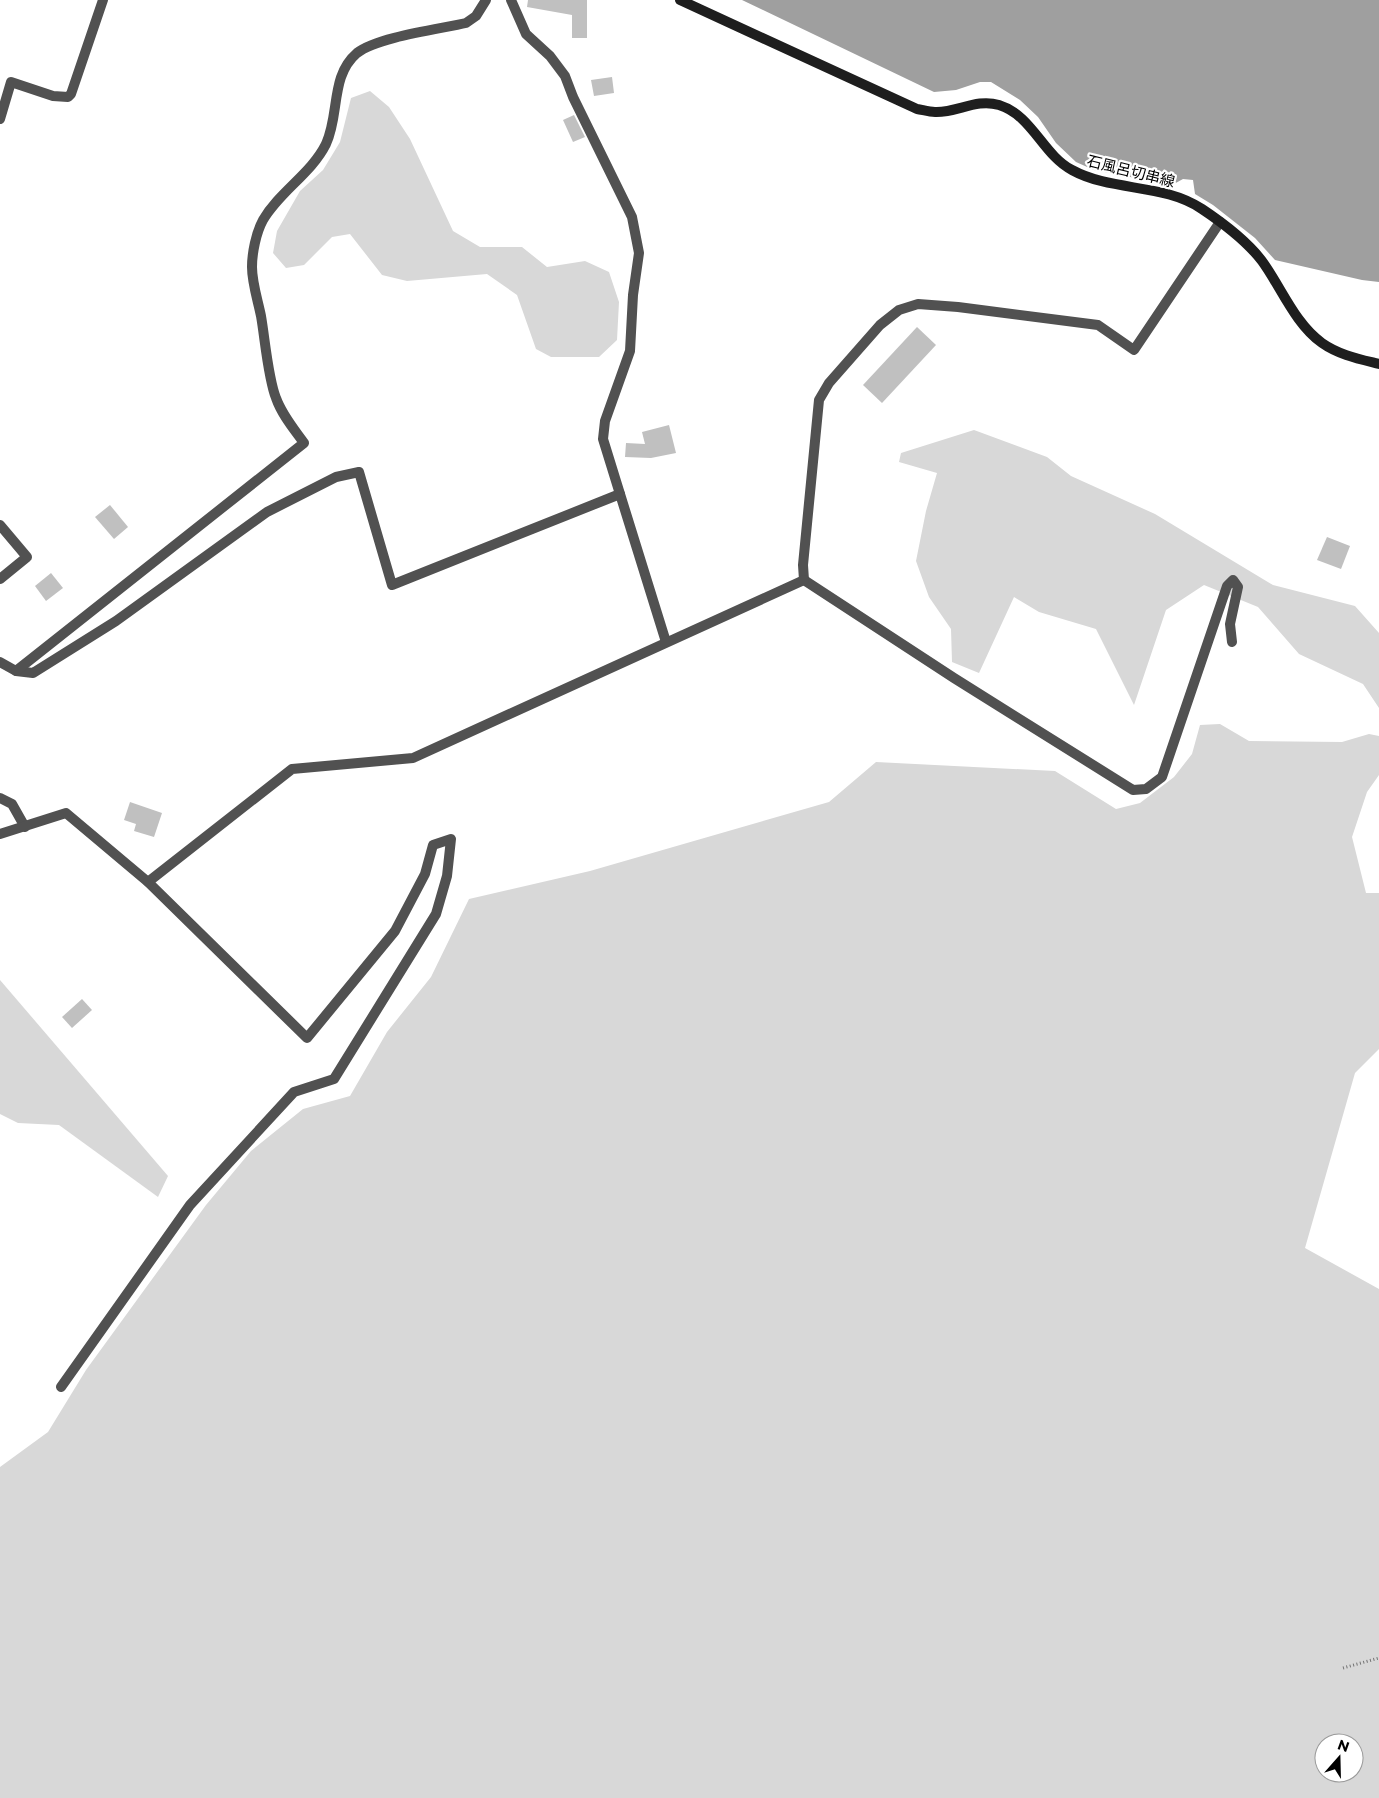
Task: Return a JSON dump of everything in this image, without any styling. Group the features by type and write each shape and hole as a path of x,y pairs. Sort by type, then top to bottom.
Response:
{"main road":[{"name":"石風呂切串線","path":"680,0 917,109 936,112 975,103 999,105 1019,116 1070,169 1090,179 1170,194 1200,207 1242,239 1261,260 1307,329 1322,343 1339,353 1379,364"}],"street":[{"path":"0,119 11,82 53,96 68,97 71,94 103,0"},
{"path":"16,671 304,443 285,417 275,397 252,269 255,246 262,222 276,201 313,164 326,144 332,124 340,76 347,62 359,51 376,43 466,23 476,16 486,0"},
{"path":"511,0 526,34 550,56 565,76 573,97 632,217 639,253 633,295 630,351 605,421 603,439 666,642"},
{"path":"804,580 803,565 819,400 829,383 880,325 899,310 918,304 958,307 1098,325 1134,350 1220,222"},
{"path":"0,662 16,671 33,673 116,621 267,512 336,477 359,472 392,585 620,494"},
{"path":"0,525 27,557 0,579"},
{"path":"148,882 292,769 413,758 804,580"},
{"path":"804,580 954,678 1133,790 1146,789 1162,777 1227,586 1234,580 1238,587 1230,624 1232,642"},
{"path":"0,798 12,804 25,827"},
{"path":"0,834 66,813 148,882 307,1038 395,931 425,874 433,845 451,838 447,876 436,914 334,1079 294,1092 190,1205 61,1387"}],"path":[{"path":"1343,1668 1379,1658"}],"shaded area":[{"path":"742,0 1379,0 1379,282 1362,280 1275,260 1255,238 1213,205 1195,194 1193,180 1183,179 1172,185 1094,170 1076,162 1056,143 1038,117 1020,100 991,82 980,82 956,90 934,92"},
{"path":"370,91 389,107 410,139 453,231 480,247 522,247 547,267 585,261 609,272 619,302 617,340 599,357 551,357 536,349 517,295 487,274 407,281 382,275 350,234 332,237 304,265 286,268 273,253 277,231 300,191 323,170 340,142 351,98"},
{"path":"974,430 1047,457 1071,476 1155,514 1273,585 1355,606 1379,633 1379,708 1363,684 1299,654 1258,607 1204,585 1166,610 1134,705 1096,629 1039,612 1014,597 979,673 952,662 951,629 929,597 916,561 926,511 937,473 899,462 901,453"},
{"path":"1220,724 1249,741 1342,742 1369,734 1379,736 1379,775 1367,792 1352,837 1366,893 1379,893 1379,1049 1355,1073 1305,1248 1379,1289 1379,1798 0,1798 0,1467 48,1432 86,1370 206,1205 251,1151 303,1109 350,1096 387,1032 431,977 469,899 590,871 829,802 876,762 1055,771 1116,809 1140,803 1174,777 1192,754 1200,725"},
{"path":"0,980 168,1176 158,1197 59,1125 18,1123 0,1114"}],"building":[{"path":"528,0 587,0 587,38 572,38 572,15 527,7"},
{"path":"612,77 614,93 594,96 591,80"},
{"path":"574,115 585,137 573,142 563,120"},
{"path":"917,327 936,345 882,403 863,385"},
{"path":"669,425 676,453 651,458 625,457 626,443 645,444 642,432"},
{"path":"110,505 128,527 114,539 95,517"},
{"path":"1327,537 1350,546 1341,569 1317,560"},
{"path":"51,573 63,588 46,601 35,586"},
{"path":"130,802 162,813 154,837 134,831 136,824 124,820"},
{"path":"82,999 92,1010 72,1028 62,1017"}]}
